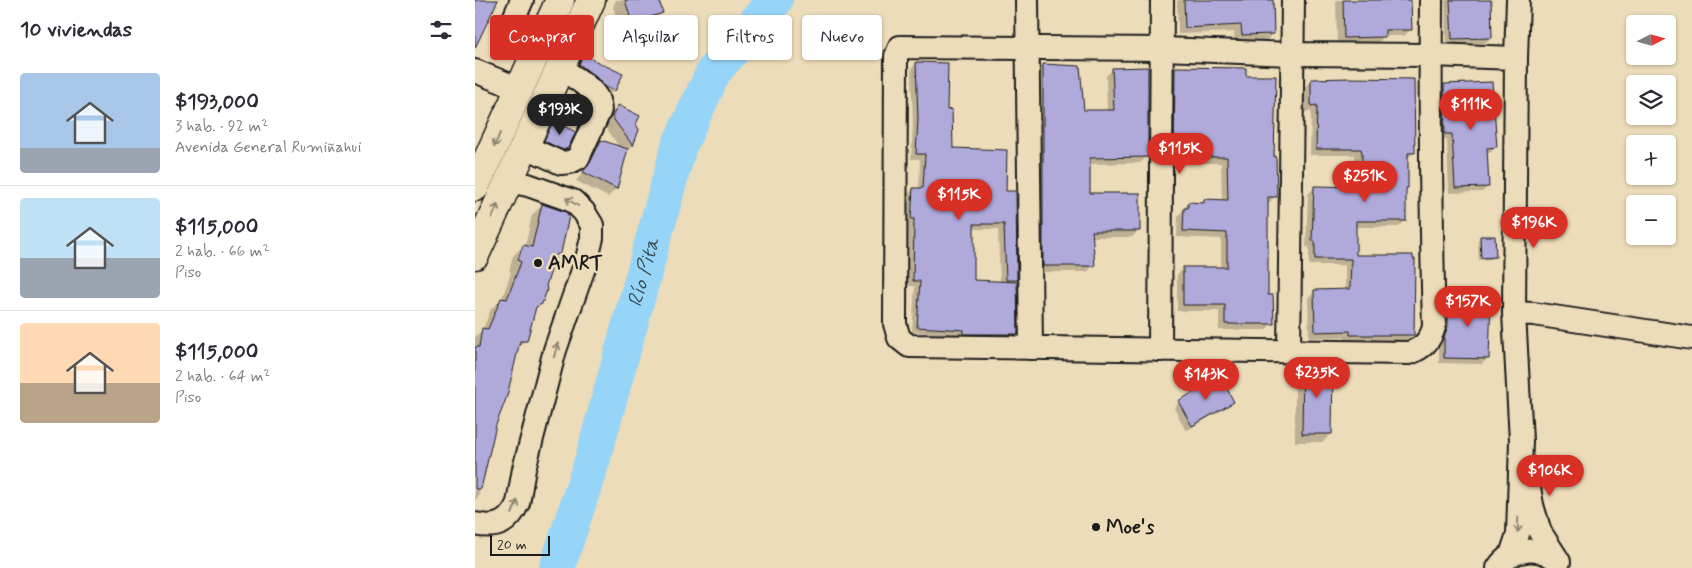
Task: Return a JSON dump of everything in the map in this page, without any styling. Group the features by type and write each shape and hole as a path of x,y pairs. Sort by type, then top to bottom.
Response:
{"highway":[{"path":"475,187 560,0"},
{"path":"475,255 591,0"}],"street":[{"path":"516,15 522,0"},
{"path":"1027,0 1031,348"},
{"path":"1160,350 1162,0"},
{"path":"1289,352 1293,0"},
{"path":"1431,0 1431,55 1431,210 1434,327 1426,344 1418,350 1409,353 909,346 899,338 895,324 895,56 900,48 912,46 1163,49 1293,54 1431,55 1516,58"},
{"path":"1501,564 1518,534 1521,442 1514,313 1516,58 1519,0"},
{"path":"524,146 561,163 570,162 578,158 600,110 596,96 560,68"},
{"path":"475,70 520,89"},
{"path":"475,524 497,525 512,516 518,503 524,469 551,367 587,260 592,238 592,225 584,212 573,201 528,185 508,181"},
{"path":"1514,313 1534,314 1692,338"},
{"path":"1521,442 1532,505 1540,532 1561,564"},
{"path":"1501,564 1519,552 1535,550 1551,555 1561,564"}],"building":[{"path":"475,0 498,0 490,15 475,48"},
{"path":"625,0 659,0 663,13 657,15 630,15"},
{"path":"1184,0 1273,0 1274,34 1242,35 1241,25 1185,28"},
{"path":"1343,0 1411,0 1412,30 1385,30 1385,37 1344,38"},
{"path":"1450,0 1491,0 1492,38 1452,39"},
{"path":"581,60 594,60 623,74 615,91 604,86 579,64"},
{"path":"916,62 948,63 947,110 952,109 953,148 1007,150 1006,191 1016,191 1017,280 1006,280 1004,224 974,224 974,280 1017,282 1018,334 964,334 964,330 917,327 920,281 913,281 914,219 911,219 913,188 923,188 925,154 916,154 918,119"},
{"path":"1043,64 1080,66 1084,110 1114,110 1112,68 1148,67 1148,157 1090,158 1090,193 1140,193 1140,231 1092,231 1095,266 1043,266"},
{"path":"1175,67 1246,68 1246,76 1276,76 1274,157 1276,157 1277,197 1268,197 1268,295 1273,295 1274,324 1225,324 1225,305 1183,305 1183,267 1227,267 1227,233 1183,231 1184,208 1188,208 1188,202 1204,203 1204,199 1228,200 1227,157 1174,157"},
{"path":"1311,79 1414,79 1415,153 1408,153 1406,221 1356,221 1356,255 1413,255 1413,259 1415,259 1414,335 1350,335 1350,331 1315,332 1314,290 1350,289 1351,259 1315,259 1315,241 1312,241 1314,186 1362,187 1362,153 1361,149 1316,149 1317,105 1311,106"},
{"path":"1492,82 1497,147 1487,148 1489,187 1455,188 1452,134 1445,134 1444,84"},
{"path":"618,105 640,116 636,124 639,130 633,146 612,117"},
{"path":"553,121 576,132 568,148 563,150 544,141"},
{"path":"601,140 628,149 617,189 583,172 590,163"},
{"path":"542,204 566,212 569,216 561,253 556,255 546,286 547,290 542,304 536,307 527,341 520,341 507,396 496,425 481,489 475,489 475,347 479,347 482,328 488,329 501,298 507,299 521,262 518,260 523,245 532,247"},
{"path":"1480,236 1495,236 1496,257 1481,258"},
{"path":"1448,297 1491,298 1489,359 1444,358 1444,337 1448,326"},
{"path":"1303,365 1333,365 1332,434 1302,434"},
{"path":"1221,377 1234,402 1192,426 1178,401"}],"waterway":[{"name":"Río Pita","path":"557,568 593,458 679,146 714,71 775,0"}],"place":[{"name":"AMRT","path":"538,263"},
{"name":"Moe's","path":"1096,527"}]}
